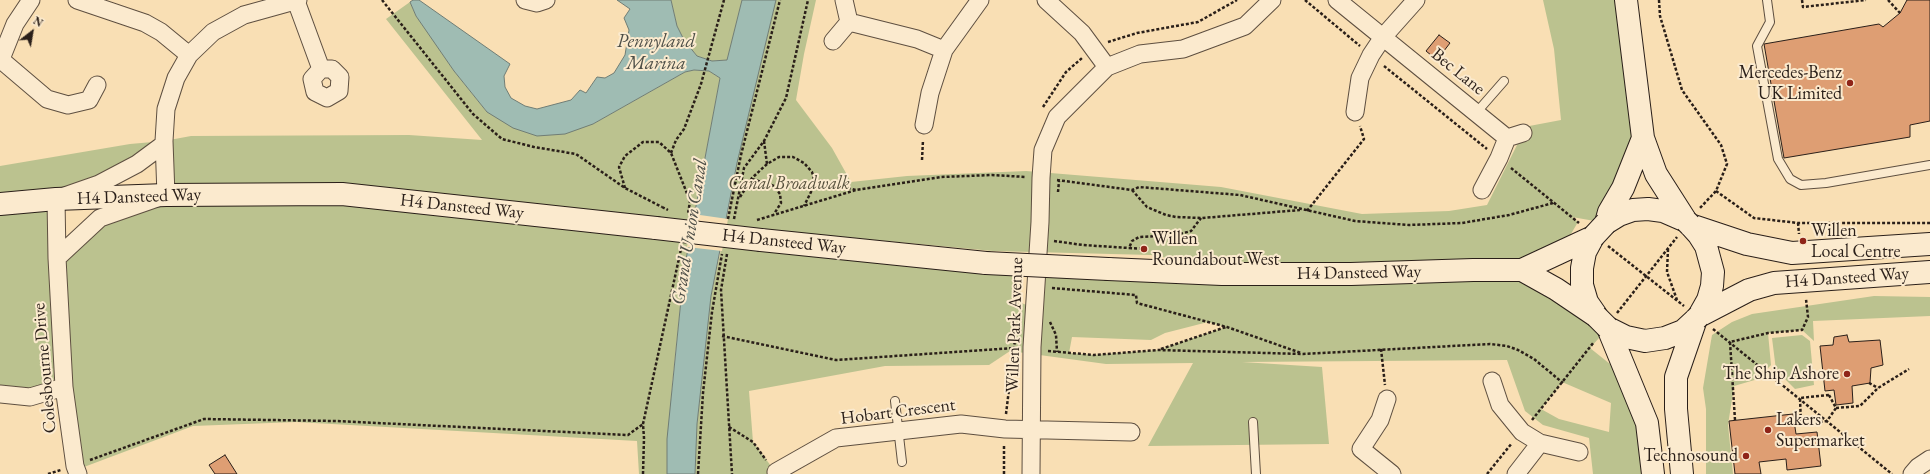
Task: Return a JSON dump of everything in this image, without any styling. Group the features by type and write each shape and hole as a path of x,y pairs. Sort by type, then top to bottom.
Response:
{"street":[{"path":"31,0 15,24 0,59 47,99 68,105 89,100 97,85"},
{"path":"77,0 144,23 161,32 189,55"},
{"path":"57,258 100,218 166,195 164,144 166,109 176,78 189,55 213,32 244,15 297,0 321,68"},
{"path":"525,0 537,3 546,0"},
{"path":"844,0 849,22"},
{"path":"924,126 930,93 944,50 980,0"},
{"path":"1046,0 1082,33 1107,67 1140,54 1183,50 1244,26 1272,0"},
{"name":"Bec Lane","path":"1338,0 1507,138"},
{"path":"1355,112 1360,78 1370,55 1383,37 1416,0"},
{"path":"1626,0 1643,138 1668,206"},
{"path":"833,41 849,22"},
{"path":"849,22 917,39 944,50"},
{"name":"Willen Park Avenue","path":"1031,474 1032,348 1040,222 1031,178 1057,118 1107,67"},
{"path":"1482,190 1499,158 1507,138 1523,133"},
{"path":"1643,138 1623,188 1600,230 1585,252 1582,268 1582,285 1587,302 1609,330 1647,423 1653,474"},
{"path":"56,199 99,184 138,164 164,144"},
{"name":"H4 Dansteed Way","path":"0,204 56,199 166,195 342,194 656,228 759,230 986,263 1222,274 1351,274 1522,270 1600,230 1619,215 1633,210 1668,206 1711,240 1747,244 1792,254 1930,244"},
{"name":"Colesbourne Drive","path":"56,199 57,258 64,387 76,470"},
{"path":"1682,474 1676,409 1676,377 1712,286 1713,272 1711,240"},
{"path":"1522,270 1556,289 1609,330"},
{"name":"H4 Dansteed Way","path":"1609,330 1645,341 1665,338 1749,290 1774,282 1930,272"},
{"path":"1492,381 1500,405 1522,432 1540,443 1579,452"},
{"path":"0,394 30,397 64,387"},
{"path":"1386,399 1380,420 1360,449 1392,474"},
{"name":"Hobart Crescent","path":"774,470 836,438 961,424 1005,429 1131,432"},
{"path":"1516,474 1540,443"},
{"path":"1912,474 1918,467 1930,459"}],"lane":[{"path":"1767,0 1770,22 1758,46 1778,159 1790,179 1801,185 1826,183 1930,165"},
{"path":"1476,113 1504,81"},
{"path":"895,401 902,462"},
{"path":"1253,422 1256,474"}],"path":[{"path":"382,0 473,114 502,139 534,147 576,154 626,188 662,207"},
{"path":"671,153 676,140 684,129 701,84 724,0"},
{"path":"1041,114 1043,106 1066,72 1093,48 1117,38 1137,33 1198,22 1237,0"},
{"path":"774,214 856,190 941,177 992,175 1132,190 1139,187 1240,195 1354,222 1409,225 1462,223 1509,215 1553,203 1370,55 1305,0"},
{"path":"1659,0 1660,16 1682,90 1721,145 1727,164 1716,191 1754,218 1798,223 1930,223"},
{"path":"1802,0 1803,7 1866,0"},
{"path":"1888,0 1900,13"},
{"path":"1306,211 1364,139 1355,112"},
{"path":"922,160 924,126"},
{"path":"764,141 768,164"},
{"path":"626,188 619,167 625,156 635,147 644,142 659,142 671,153 690,201 688,216"},
{"path":"738,198 752,178 768,164 779,157 793,157 804,163 812,172 814,179 812,192 804,206"},
{"path":"752,178 774,186 780,194 781,203 774,214 759,230"},
{"path":"814,179 856,190"},
{"path":"1132,190 1140,201 1154,211 1176,217 1202,218 1302,210"},
{"path":"1129,248 1132,241 1139,236 1169,236 1190,231 1202,218"},
{"path":"1798,223 1799,234 1805,234"},
{"path":"1053,241 1083,245 1147,249"},
{"path":"643,474 643,424 682,246"},
{"path":"1668,248 1667,272 1678,301"},
{"path":"1487,474 1609,330 1646,276 1800,398 1892,474"},
{"path":"1050,282 1050,295"},
{"path":"1050,288 1136,294 1137,303 1227,327 1303,354"},
{"path":"1730,342 1768,333 1802,330 1808,317 1806,298 1812,297"},
{"path":"1050,316 1050,323 1056,335 1057,352"},
{"path":"1004,474 1005,429 1016,325"},
{"path":"1158,350 1227,327"},
{"path":"722,336 836,360 1014,348 1032,348 1094,355 1158,350 1303,354 1490,344 1507,346 1518,350 1534,359 1563,383"},
{"path":"1730,342 1735,420"},
{"path":"1381,349 1386,399"},
{"path":"1836,408 1860,406 1878,388 1909,369"},
{"path":"1870,383 1878,388"},
{"path":"1800,398 1830,395 1836,408"},
{"path":"1800,398 1801,425 1827,421 1836,408"},
{"path":"48,474 76,470 204,419 336,421 628,435 643,424"},
{"path":"728,427 754,442 763,458 774,470"}],"green space":[{"path":"671,0 742,0 727,60 712,61 697,56 684,40 677,26"},
{"name":"Canal Broadwalk","path":"776,0 816,0 796,100 832,148 851,182 907,176 1026,171 1221,187 1362,214 1449,211 1487,205 1523,133 1524,127 1561,120 1554,49 1543,0 1626,0 1643,138 1606,223 1572,217 1578,222 1568,239 1523,263 1201,264 1151,255 993,251 833,236 1024,265 1019,302 1034,308 1038,265 1522,270 1608,328 1590,348 1630,380 1653,474 1593,474 1589,438 1543,425 1525,411 1507,360 1242,362 1322,367 1329,444 1148,446 1193,363 1106,364 1010,351 989,365 885,366 749,391 753,442 777,474 695,474 697,424 711,296 724,236 737,163","holes":["1208,322 1226,327 1158,350 1094,355 1069,353 1072,337 1151,340 1165,333","1562,382 1611,403 1609,432 1559,419 1541,409"]},
{"path":"410,2 416,16 454,71 487,112 593,124 685,72 694,70 709,71 720,78 684,270 672,387 667,474 639,474 637,441 296,422 193,426 76,470 64,387 0,393 0,166 130,144 164,141 191,136 409,135 482,140 386,19","holes":["164,142 166,195 100,218 57,258 56,199"]},
{"path":"1874,296 1930,297 1930,316 1813,321 1814,341 1802,330 1768,333 1771,365 1758,379 1734,386 1728,425 1733,474 1706,474 1706,409 1703,388 1712,335 1732,322 1752,314"},
{"path":"1802,335 1810,341 1814,385 1795,389 1776,370 1772,338"}],"water":[{"name":"Pennyland Marina","path":"413,0 419,0 510,64 504,76 505,87 511,98 525,106 537,109 571,100 580,90 586,93 597,77 605,78 614,73 625,55 629,30 624,18 630,9 617,0 671,0 677,26 684,40 697,56 712,61 727,60 742,0 776,0 737,163 711,296 697,424 695,474 667,474 667,439 684,270 720,78 709,71 694,70 685,72 593,124 565,134 537,136 513,128 487,112 454,71 416,16 410,2"}],"pier":[{"path":"693,214 728,219 722,251 687,247"}],"building":[{"name":"Mercedes-Benz UK Limited","path":"1907,0 1930,0 1930,121 1910,125 1910,137 1784,158 1764,44 1879,24 1883,27 1900,13"},
{"path":"1439,35 1450,43 1437,60 1426,51"},
{"name":"The Ship Ashore","path":"1847,335 1849,342 1880,340 1883,365 1871,368 1870,383 1852,386 1853,403 1836,405 1834,390 1825,391 1820,346 1833,345 1834,337"},
{"path":"1793,414 1796,434 1817,432 1821,466 1787,470 1786,459 1759,462 1761,474 1735,474 1729,421"},
{"path":"225,455 237,474 215,474 209,465"}],"place":[{"name":"Mercedes-Benz UK Limited","path":"1850,83"},
{"name":"Willen Local Centre","path":"1803,241"},
{"name":"Willen Roundabout West","path":"1144,249"},
{"name":"The Ship Ashore","path":"1847,374"},
{"name":"Lakers Supermarket","path":"1768,430"},
{"name":"Technosound","path":"1746,456"}],"water label":[{"name":"Grand Union Canal","path":"690,232"}]}
